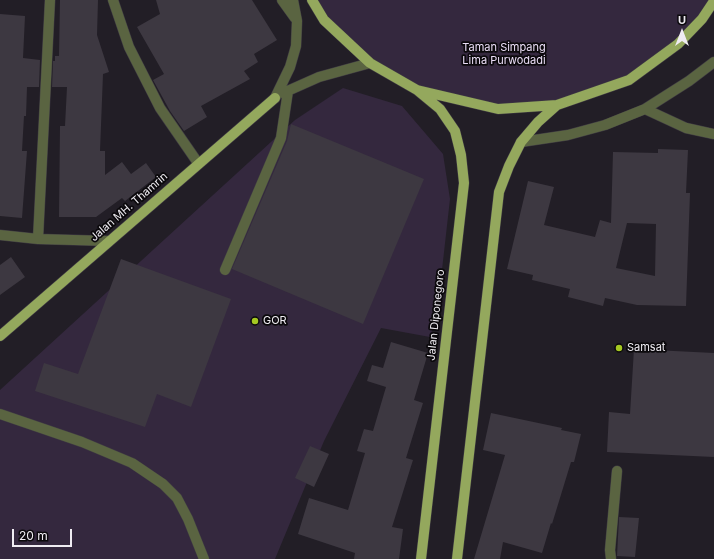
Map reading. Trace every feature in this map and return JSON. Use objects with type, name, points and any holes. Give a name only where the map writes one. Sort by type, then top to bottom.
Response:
[{"type":"main road","points":[[312,0],[324,20],[370,63],[417,90],[498,109],[557,106],[629,80],[678,44],[702,19],[714,1]]},
{"type":"main road","name":"Jalan Diponegoro","points":[[417,90],[440,110],[455,131],[461,154],[464,183],[421,559]]},
{"type":"main road","name":"Jalan MH. Thamrin","points":[[0,336],[198,163],[275,98]]},
{"type":"main road","points":[[457,559],[499,192],[509,166],[521,142],[538,122],[557,106]]},
{"type":"street","points":[[38,239],[50,0]]},
{"type":"street","points":[[113,0],[129,47],[160,108],[198,163]]},
{"type":"street","points":[[282,0],[297,21]]},
{"type":"street","points":[[275,98],[290,67],[296,46],[297,21],[293,0]]},
{"type":"street","points":[[521,142],[576,133],[605,125],[645,109],[689,81],[714,62]]},
{"type":"street","points":[[275,98],[319,77],[370,63]]},
{"type":"street","points":[[225,270],[280,138],[288,91]]},
{"type":"street","points":[[645,109],[686,128],[714,134]]},
{"type":"street","points":[[0,234],[38,239],[109,241]]},
{"type":"street","points":[[0,414],[82,442],[132,463],[163,484],[177,498],[188,519],[204,559]]},
{"type":"street","points":[[611,559],[610,550],[617,471]]},
{"type":"green space","name":"Taman Simpang Lima Purwodadi","points":[[312,0],[714,0],[678,44],[629,80],[557,105],[498,109],[417,90],[370,63]]},
{"type":"green space","name":"GOR","points":[[343,88],[402,106],[443,154],[450,199],[437,314],[430,337],[381,328],[324,441],[275,559],[0,559],[0,390],[295,120]]},
{"type":"building","points":[[60,0],[98,0],[97,35],[109,72],[103,74],[100,151],[105,151],[105,175],[122,162],[131,174],[146,163],[156,177],[125,201],[122,198],[96,217],[59,217],[60,126],[65,126],[67,87],[52,87],[53,61],[55,61],[55,56],[59,56]]},
{"type":"building","points":[[156,0],[252,0],[277,40],[254,54],[258,62],[244,71],[250,79],[201,106],[207,117],[184,131],[170,111],[153,80],[164,74],[137,27],[160,14]]},
{"type":"building","points":[[0,14],[25,16],[23,58],[40,60],[39,87],[27,87],[26,116],[24,116],[22,151],[27,151],[22,218],[0,216]]},
{"type":"building","points":[[291,124],[424,179],[363,324],[232,269],[287,141]]},
{"type":"building","points":[[658,149],[688,150],[686,193],[690,193],[686,306],[637,305],[605,298],[603,306],[568,297],[570,289],[532,280],[533,275],[507,269],[528,181],[554,187],[544,225],[595,237],[600,220],[611,223],[613,152],[658,153]],"holes":[[[627,223],[656,224],[655,276],[616,268]]]},
{"type":"building","points":[[11,257],[25,277],[0,295],[0,265]]},
{"type":"building","points":[[121,259],[231,299],[191,407],[157,394],[145,427],[35,391],[44,363],[78,374]]},
{"type":"building","points":[[391,342],[428,353],[414,400],[423,403],[406,458],[413,460],[392,527],[403,529],[399,559],[354,559],[355,553],[298,534],[309,498],[348,510],[365,453],[357,451],[364,429],[373,431],[386,387],[367,381],[372,365],[383,368]]},
{"type":"building","points":[[634,349],[714,353],[714,457],[607,452],[609,412],[630,414]]},
{"type":"building","points":[[491,413],[562,428],[561,430],[581,434],[574,462],[571,462],[542,553],[503,542],[500,559],[474,559],[505,455],[483,450]]},
{"type":"building","points":[[310,446],[329,454],[314,487],[295,478]]},
{"type":"building","points":[[619,517],[639,518],[635,557],[617,556]]},
{"type":"place","name":"GOR","points":[[255,321]]},
{"type":"place","name":"Samsat","points":[[619,348]]}]
